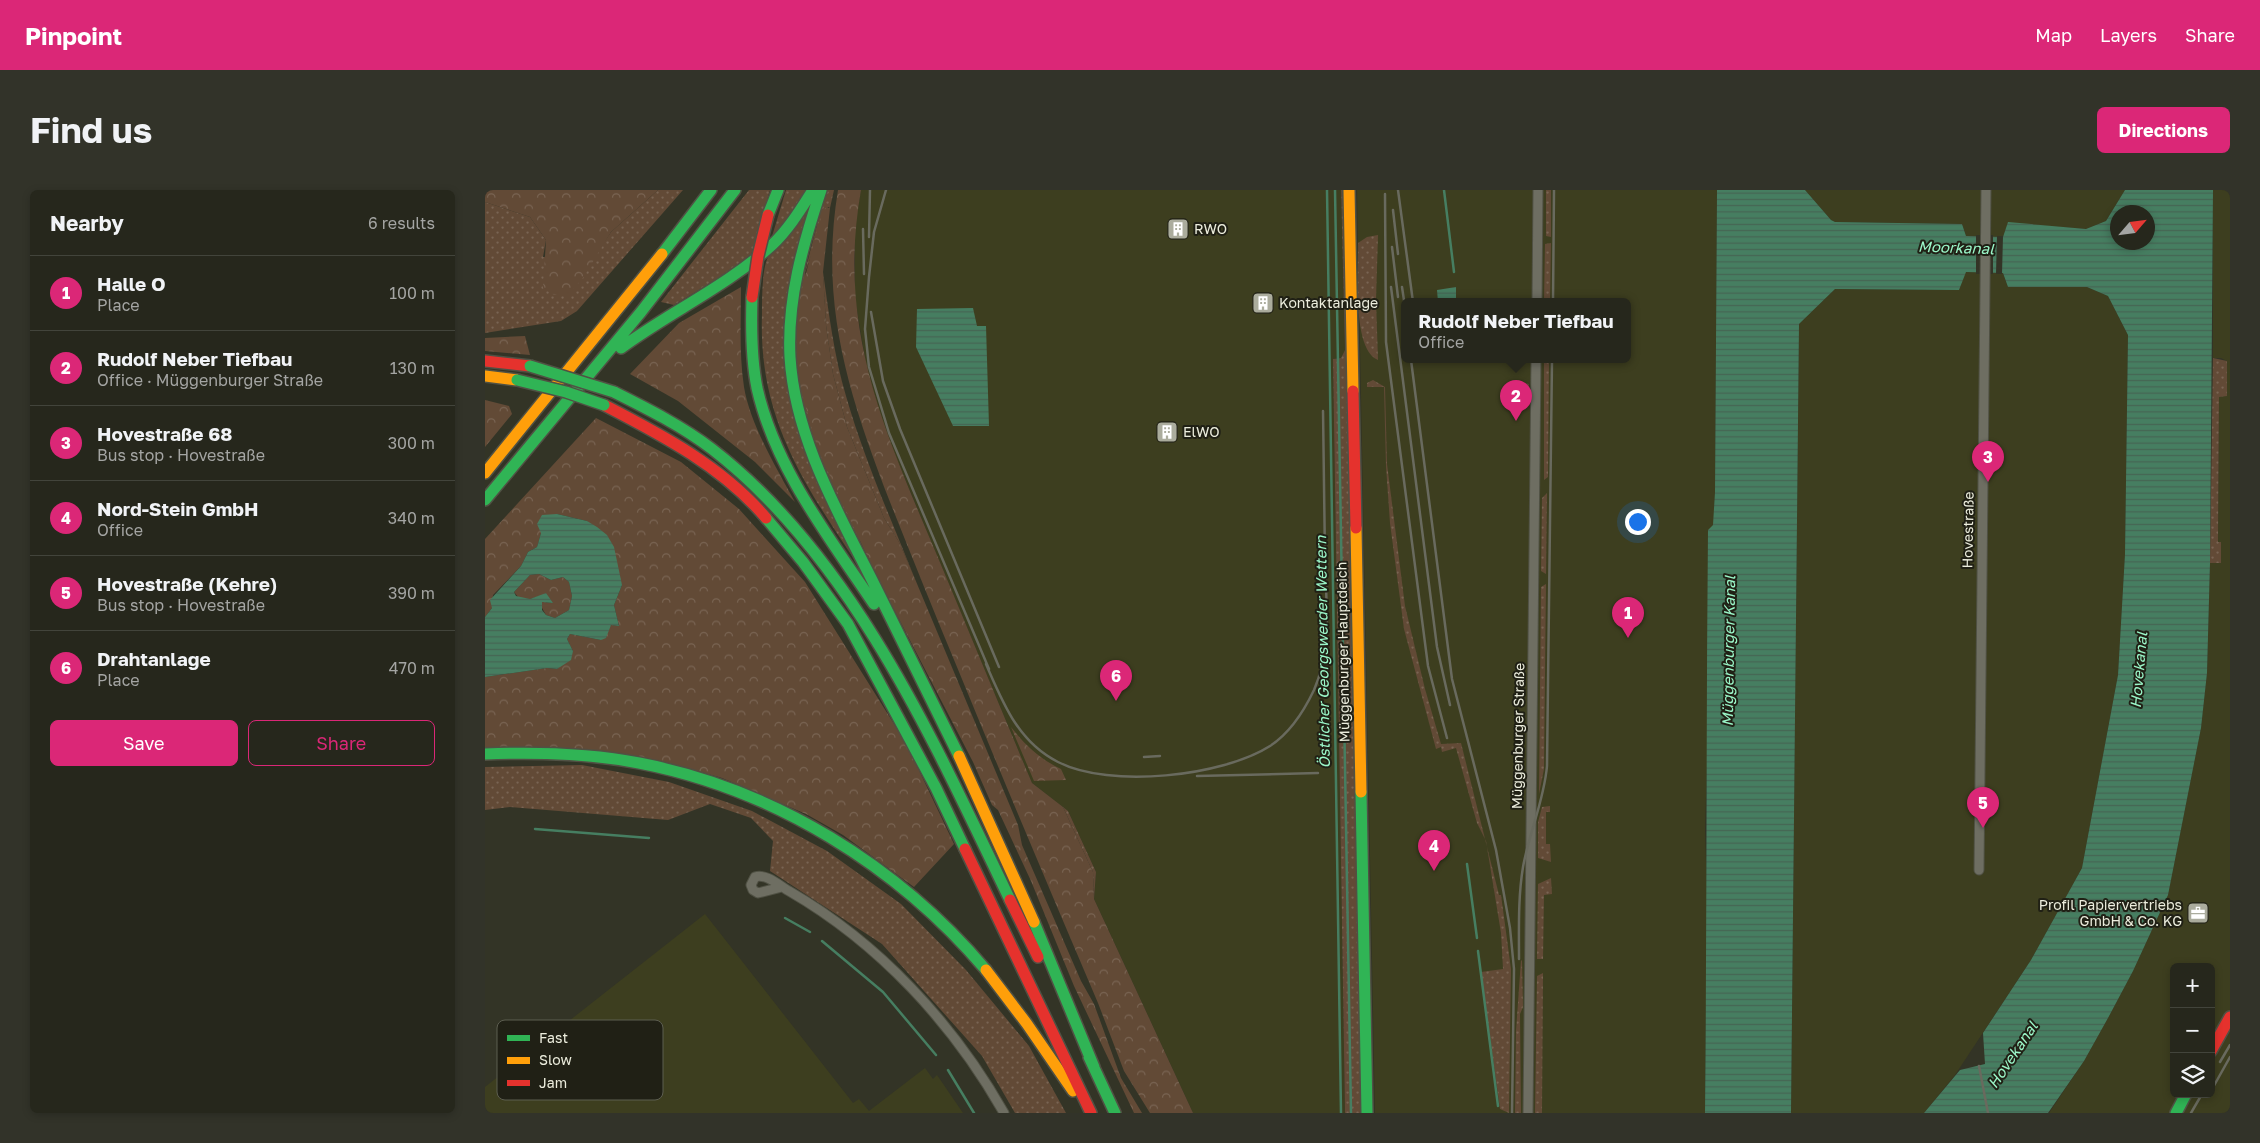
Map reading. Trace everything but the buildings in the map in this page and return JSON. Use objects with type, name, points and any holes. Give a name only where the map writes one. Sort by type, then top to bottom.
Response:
[{"type":"main road","points":[[485,473],[627,299],[711,190]]},
{"type":"main road","points":[[485,500],[595,369],[735,190]]},
{"type":"main road","points":[[778,190],[768,215],[757,256],[752,297],[751,333],[760,397],[772,436],[796,486],[909,656]]},
{"type":"main road","points":[[595,369],[649,327],[749,266],[780,237],[813,190]]},
{"type":"main road","points":[[821,190],[796,276],[789,347],[800,417],[830,495],[1003,850],[1115,1113]]},
{"type":"main road","name":"Müggenburger Hauptdeich","points":[[1349,190],[1367,1113]]},
{"type":"main road","points":[[485,361],[530,366],[614,392],[677,425],[725,459],[792,524],[839,584],[865,623],[911,704],[1094,1067]]},
{"type":"main road","points":[[485,376],[517,380],[566,392],[604,405],[668,438],[723,478],[763,515],[803,562],[848,624],[936,788],[1089,1113]]},
{"type":"main road","points":[[485,754],[531,752],[584,755],[671,770],[758,799],[836,840],[876,867],[908,893],[935,916],[977,959],[1038,1038],[1089,1113]]},
{"type":"main road","points":[[2215,1044],[2230,1017]]},
{"type":"main road","points":[[2176,1113],[2184,1098]]},
{"type":"street","points":[[1537,298],[1538,190]]},
{"type":"street","name":"Hovestraße","points":[[1979,870],[1986,190]]},
{"type":"street","name":"Müggenburger Straße","points":[[1527,1113],[1537,363]]},
{"type":"street","points":[[782,887],[829,916],[871,950],[901,979],[961,1048],[1004,1113]]},
{"type":"shaded area","points":[[861,190],[1341,190],[1345,350],[1341,358],[1333,359],[1345,1113],[1193,1113],[1094,899],[1096,872],[1068,811],[1032,783],[887,436],[867,371],[855,298],[855,224]]},
{"type":"shaded area","points":[[1357,190],[1717,190],[1715,492],[1705,830],[1707,895],[1705,1113],[1375,1113]]},
{"type":"shaded area","points":[[1805,190],[2125,190],[2116,205],[2110,205],[2110,214],[2106,221],[2086,229],[2008,223],[2003,237],[1966,236],[1962,224],[1835,222],[1831,220]]},
{"type":"shaded area","points":[[2213,190],[2230,190],[2230,1113],[2049,1113],[2084,1061],[2108,1018],[2133,971],[2168,895],[2201,728],[2207,673],[2210,563],[2221,563],[2221,542],[2218,543],[2219,396],[2227,396],[2227,361],[2221,358],[2213,358]]},
{"type":"shaded area","points":[[1965,272],[2003,273],[2008,287],[2087,287],[2108,296],[2128,335],[2125,554],[2118,675],[2082,868],[2031,960],[1955,1075],[1924,1113],[1791,1113],[1799,324],[1835,289],[1959,290]]},
{"type":"shaded area","points":[[705,914],[853,1103],[859,1099],[869,1111],[925,1068],[933,1079],[937,1075],[963,1113],[485,1113],[485,1087],[497,1078],[497,1100],[663,1100],[663,1020],[570,1020]]},
{"type":"green space","points":[[485,190],[658,190],[611,232],[583,278],[568,295],[554,295],[543,288],[546,240],[530,217],[485,202]]},
{"type":"green space","points":[[658,190],[683,190],[577,311],[561,321],[485,333],[485,202],[530,217],[546,240],[543,257],[597,253],[611,232]]},
{"type":"green space","points":[[749,190],[770,190],[750,259],[674,305],[661,302]]},
{"type":"green space","points":[[786,190],[809,190],[770,243]]},
{"type":"green space","points":[[826,190],[834,190],[830,208],[828,207],[803,279]]},
{"type":"green space","points":[[838,190],[861,190],[855,241],[855,290],[861,336],[871,381],[884,425],[1032,783],[1063,807],[1093,872],[1094,899],[1193,1113],[1150,1113],[1124,1071],[1098,1003],[931,605],[875,463],[862,425],[841,349],[835,311],[832,272],[833,232]]},
{"type":"green space","points":[[1341,190],[1345,190],[1362,1113],[1345,1113],[1333,359],[1341,358],[1345,350]]},
{"type":"green space","points":[[1546,190],[1551,190],[1551,237],[1546,236]]},
{"type":"green space","points":[[811,203],[799,242],[868,580],[826,517],[792,456],[778,424],[769,390],[763,354],[762,293],[766,262],[776,244]]},
{"type":"green space","points":[[825,208],[830,208],[823,272],[826,325],[833,374],[847,427],[884,518],[899,542],[915,579],[1018,825],[1022,845],[1081,981],[1094,1004],[1121,1078],[1142,1113],[1134,1113],[1074,986],[1031,881],[998,810],[992,805],[973,762],[873,569],[818,450],[797,376],[796,312],[820,219]]},
{"type":"green space","points":[[1378,235],[1376,300],[1378,360],[1369,353],[1360,325],[1358,307],[1358,243],[1367,237]]},
{"type":"green space","points":[[1551,243],[1550,298],[1544,298],[1545,244]]},
{"type":"green space","points":[[823,272],[835,350],[846,396],[869,466],[915,579],[899,542],[884,518],[847,427],[833,374],[826,325]]},
{"type":"green space","points":[[741,287],[741,362],[747,401],[765,446],[795,502],[755,462],[678,401],[630,374],[679,323]]},
{"type":"green space","points":[[525,336],[530,355],[485,351],[485,338]]},
{"type":"green space","points":[[2213,358],[2227,361],[2227,396],[2219,397],[2218,542],[2221,542],[2221,563],[2210,563]]},
{"type":"green space","points":[[1544,363],[1549,363],[1548,477],[1544,480]]},
{"type":"green space","points":[[1373,380],[1385,387],[1387,464],[1405,606],[1425,689],[1441,744],[1461,743],[1485,839],[1477,823],[1456,748],[1442,752],[1441,747],[1436,749],[1404,629],[1390,523],[1386,466],[1384,387],[1367,387],[1367,383]]},
{"type":"green space","points":[[1524,383],[1529,384],[1528,406],[1524,406]]},
{"type":"green space","points":[[485,400],[509,406],[512,414],[485,447]]},
{"type":"green space","points":[[596,418],[681,462],[739,509],[805,582],[906,743],[954,844],[914,887],[843,835],[806,814],[722,778],[676,765],[485,748],[485,677],[547,668],[557,669],[573,651],[567,639],[570,634],[601,640],[611,625],[619,626],[614,605],[622,585],[587,521],[557,514],[541,533],[537,547],[528,552],[521,566],[493,595],[492,608],[485,617],[485,539]]},
{"type":"green space","points":[[1547,493],[1546,574],[1541,571],[1542,498]]},
{"type":"green space","points":[[539,574],[551,580],[563,577],[569,582],[572,596],[569,610],[555,618],[546,615],[541,606],[542,602],[553,603],[540,596],[530,599],[519,598],[514,592],[530,575]]},
{"type":"green space","points":[[1546,584],[1544,769],[1539,794],[1541,587]]},
{"type":"green space","points":[[1011,727],[1033,751],[1061,769],[1066,780],[1034,781]]},
{"type":"green space","points":[[582,765],[669,782],[752,811],[827,851],[901,904],[966,970],[1029,1046],[1066,1113],[1015,1113],[982,1056],[882,944],[770,871],[773,841],[751,818],[710,804],[668,820],[510,807],[485,810],[485,767]]},
{"type":"green space","points":[[1550,806],[1550,812],[1546,812],[1546,844],[1550,844],[1551,862],[1538,858],[1538,822],[1542,807]]},
{"type":"green space","points":[[1063,807],[1068,811],[1096,872],[1094,899],[1093,872]]},
{"type":"green space","points":[[1487,847],[1499,895],[1501,895],[1511,969],[1509,1113],[1500,1109],[1481,972],[1503,969],[1501,933]]},
{"type":"green space","points":[[1551,878],[1552,894],[1544,895],[1543,959],[1537,959],[1538,884]]},
{"type":"green space","points":[[1521,960],[1523,1007],[1520,1014],[1521,1113],[1515,1113],[1516,1031]]},
{"type":"green space","points":[[1543,973],[1542,1113],[1535,1113],[1537,976]]},
{"type":"water","points":[[1717,190],[1805,190],[1831,220],[1835,222],[1962,224],[1966,236],[2003,237],[2008,222],[2086,229],[2106,221],[2110,214],[2110,250],[2155,250],[2155,205],[2116,205],[2125,190],[2213,190],[2210,563],[2207,673],[2201,728],[2168,895],[2133,971],[2108,1018],[2084,1061],[2048,1113],[1924,1113],[1960,1070],[1985,1064],[1983,1033],[2031,960],[2082,868],[2118,675],[2125,554],[2128,335],[2108,296],[2087,287],[2008,287],[2003,273],[1966,272],[1959,290],[1835,289],[1799,324],[1791,1113],[1705,1113],[1708,530],[1713,525],[1715,492]]},
{"type":"water","points":[[1456,287],[1456,298],[1438,298],[1437,290]]},
{"type":"water","points":[[973,308],[977,326],[986,326],[989,426],[953,426],[916,347],[917,309]]},
{"type":"water","points":[[557,514],[587,521],[607,535],[614,547],[622,585],[614,605],[619,626],[611,625],[606,638],[601,640],[570,634],[567,639],[573,651],[571,660],[557,669],[547,668],[485,677],[485,617],[492,608],[490,600],[521,566],[528,552],[537,547],[541,533],[537,524],[542,515]],"holes":[[[539,574],[551,580],[563,577],[569,582],[572,596],[569,610],[555,618],[546,615],[542,610],[542,602],[553,603],[546,593],[530,599],[516,596],[514,592],[530,575]]]},
{"type":"pier","points":[[1976,235],[1993,235],[1993,274],[1976,274]]},
{"type":"pier","points":[[1997,236],[2003,236],[2002,274],[1996,274]]},
{"type":"waterway","name":"Östlicher Georgswerder Wettern","points":[[1327,190],[1341,1113]]},
{"type":"waterway","points":[[1335,190],[1351,1113]]},
{"type":"waterway","points":[[1444,190],[1454,272]]},
{"type":"waterway","points":[[535,829],[649,838]]},
{"type":"waterway","points":[[1467,864],[1477,938]]},
{"type":"waterway","points":[[785,918],[810,932]]},
{"type":"waterway","points":[[822,941],[883,992],[936,1055]]},
{"type":"waterway","points":[[1478,951],[1498,1106]]},
{"type":"waterway","points":[[948,1070],[974,1113]]},
{"type":"railway","points":[[869,237],[870,190]]},
{"type":"railway","points":[[886,190],[874,232],[869,277],[865,329],[869,367],[889,433],[989,669]]},
{"type":"railway","points":[[1398,190],[1412,298]]},
{"type":"railway","points":[[1553,298],[1554,190]]},
{"type":"railway","points":[[1385,194],[1386,342],[1428,666],[1447,738]]},
{"type":"railway","points":[[1393,210],[1398,254]]},
{"type":"railway","points":[[863,229],[864,274]]},
{"type":"railway","points":[[1392,247],[1398,297]]},
{"type":"railway","points":[[1391,287],[1437,647],[1450,705]]},
{"type":"railway","points":[[1402,287],[1404,298]]},
{"type":"railway","points":[[871,312],[883,381],[900,429],[999,667]]},
{"type":"railway","points":[[1411,363],[1452,679],[1496,850],[1510,928],[1514,969],[1512,1113]]},
{"type":"railway","points":[[1519,959],[1521,878],[1543,792],[1547,766],[1552,363]]},
{"type":"railway","points":[[986,664],[1013,720],[1032,744],[1058,762],[1080,770],[1106,775],[1136,777],[1196,771],[1224,765],[1250,756],[1277,741],[1296,721],[1314,690],[1320,674],[1326,642],[1323,411]]},
{"type":"railway","points":[[1144,757],[1160,756]]},
{"type":"railway","points":[[1197,776],[1318,773]]},
{"type":"railway","points":[[2220,1062],[2230,1045]]},
{"type":"railway","points":[[2215,1084],[2230,1057]]},
{"type":"railway","points":[[1979,1066],[1988,1113]]},
{"type":"railway","points":[[2191,1113],[2200,1098]]},
{"type":"traffic: fast","points":[[662,254],[711,190]]},
{"type":"traffic: fast","points":[[485,500],[641,312],[735,190]]},
{"type":"traffic: fast","points":[[768,215],[778,190]]},
{"type":"traffic: fast","points":[[621,348],[755,260],[784,232],[813,190]]},
{"type":"traffic: fast","points":[[821,190],[802,251],[791,314],[790,357],[800,417],[810,447],[834,504],[959,756]]},
{"type":"traffic: fast","points":[[752,297],[752,342],[755,377],[765,418],[790,474],[805,501],[874,604]]},
{"type":"traffic: fast","points":[[530,366],[614,392]]},
{"type":"traffic: fast","points":[[517,380],[566,392],[604,405]]},
{"type":"traffic: fast","points":[[614,392],[677,425],[712,449],[762,493],[808,544],[849,598],[886,657],[920,717],[1010,900]]},
{"type":"traffic: fast","points":[[766,518],[803,562],[848,624],[936,788],[965,849]]},
{"type":"traffic: fast","points":[[485,754],[562,754],[601,757],[639,763],[689,775],[738,792],[785,812],[830,837],[914,897],[951,932],[986,970]]},
{"type":"traffic: fast","points":[[1361,792],[1367,1113]]},
{"type":"traffic: fast","points":[[1034,922],[1094,1067]]},
{"type":"traffic: fast","points":[[1089,1057],[1115,1113]]},
{"type":"traffic: fast","points":[[2176,1113],[2184,1098]]},
{"type":"traffic: slow","points":[[1349,190],[1353,391]]},
{"type":"traffic: slow","points":[[485,473],[662,254]]},
{"type":"traffic: slow","points":[[485,376],[517,380]]},
{"type":"traffic: slow","points":[[1356,528],[1361,792]]},
{"type":"traffic: slow","points":[[959,756],[1034,922]]},
{"type":"traffic: slow","points":[[986,970],[1027,1024],[1073,1091]]},
{"type":"traffic: jam","points":[[752,297],[758,256],[768,215]]},
{"type":"traffic: jam","points":[[485,361],[530,366]]},
{"type":"traffic: jam","points":[[1353,391],[1356,528]]},
{"type":"traffic: jam","points":[[604,405],[648,428],[691,454],[731,483],[766,518]]},
{"type":"traffic: jam","points":[[965,849],[1091,1113]]},
{"type":"traffic: jam","points":[[1010,900],[1038,957]]},
{"type":"traffic: jam","points":[[2215,1044],[2230,1017]]},
{"type":"place","name":"RWO","points":[[1178,229]]},
{"type":"place","name":"Kontaktanlage","points":[[1263,303]]},
{"type":"place","name":"Rudolf Neber Tiefbau","points":[[1516,421]]},
{"type":"place","name":"ElWO","points":[[1167,432]]},
{"type":"place","name":"Hovestraße 68","points":[[1988,482]]},
{"type":"place","name":"Halle O","points":[[1628,638]]},
{"type":"place","name":"Drahtanlage","points":[[1116,701]]},
{"type":"place","name":"Hovestraße (Kehre)","points":[[1983,828]]},
{"type":"place","name":"Nord-Stein GmbH","points":[[1434,871]]},
{"type":"place","name":"Profil Papiervertriebs GmbH & Co. KG","points":[[2198,913]]},
{"type":"water label","name":"Moorkanal","points":[[1956,248]]},
{"type":"water label","name":"Müggenburger Kanal","points":[[1729,651]]},
{"type":"water label","name":"Hovekanal","points":[[2139,670]]},
{"type":"water label","name":"Hovekanal","points":[[2013,1055]]}]
